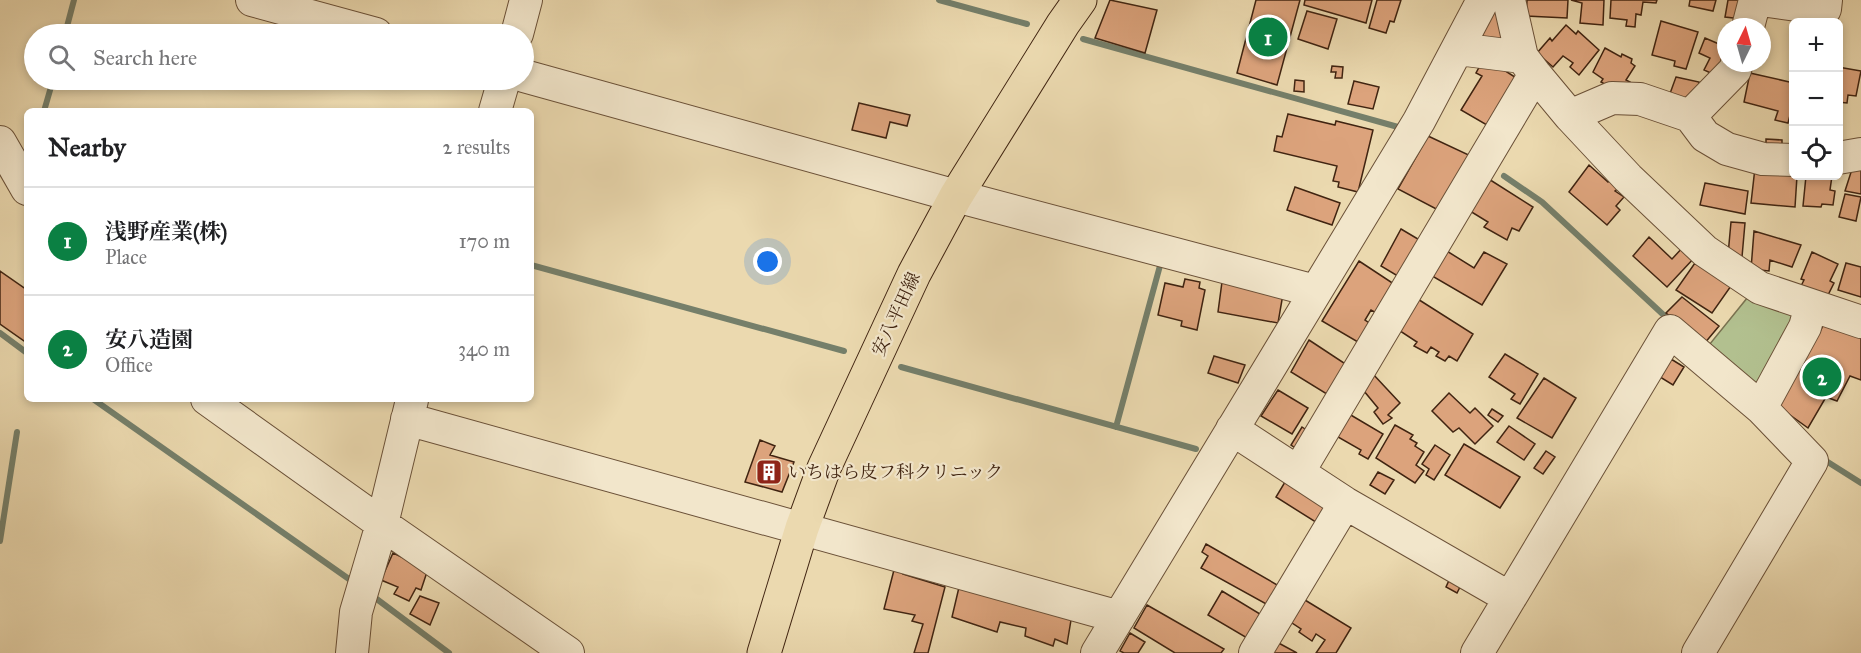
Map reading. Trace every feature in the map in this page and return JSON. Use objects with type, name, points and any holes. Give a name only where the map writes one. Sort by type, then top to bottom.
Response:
[{"type":"main road","name":"安八平田線","points":[[764,653],[802,528],[824,468],[914,274],[956,196],[1080,0]]},
{"type":"street","points":[[252,0],[340,24]]},
{"type":"street","points":[[520,24],[526,0]]},
{"type":"street","points":[[1097,653],[1419,121],[1484,0]]},
{"type":"street","points":[[1509,0],[1529,65],[1570,116],[1628,178],[1705,251],[1760,288],[1861,322]]},
{"type":"street","points":[[1750,18],[1755,0]]},
{"type":"street","points":[[1761,0],[1825,9],[1826,0]]},
{"type":"street","points":[[1458,49],[1529,65]]},
{"type":"street","points":[[1299,471],[1529,65]]},
{"type":"street","points":[[1690,116],[1733,72]]},
{"type":"street","points":[[534,79],[956,196],[1315,291]]},
{"type":"street","points":[[496,108],[501,90]]},
{"type":"street","points":[[1570,116],[1612,98],[1640,99],[1690,116],[1705,136],[1726,148],[1763,159],[1789,160]]},
{"type":"street","points":[[0,142],[24,184]]},
{"type":"street","points":[[1843,157],[1861,154]]},
{"type":"street","points":[[1761,408],[1805,327],[1811,306]]},
{"type":"street","points":[[1477,653],[1670,331],[1761,408],[1812,461],[1698,653]]},
{"type":"street","points":[[211,402],[568,653]]},
{"type":"street","points":[[352,653],[356,612],[382,524],[410,409],[802,528],[1119,617]]},
{"type":"street","points":[[1232,429],[1345,503],[1510,598]]},
{"type":"street","points":[[1255,653],[1345,503]]},
{"type":"green space","points":[[1752,292],[1796,308],[1762,393],[1705,350]]},
{"type":"building","points":[[1110,0],[1157,10],[1145,53],[1095,38]]},
{"type":"building","points":[[1256,0],[1300,0],[1277,85],[1237,73]]},
{"type":"building","points":[[1305,0],[1372,0],[1366,23],[1304,5]]},
{"type":"building","points":[[1377,0],[1401,0],[1394,22],[1390,21],[1386,33],[1369,28]]},
{"type":"building","points":[[1527,0],[1568,0],[1567,18],[1526,16]]},
{"type":"building","points":[[1571,0],[1604,0],[1603,25],[1580,23],[1582,3]]},
{"type":"building","points":[[1611,0],[1657,0],[1656,3],[1643,2],[1641,15],[1636,14],[1635,27],[1626,26],[1627,20],[1610,18]]},
{"type":"building","points":[[1690,0],[1716,0],[1713,11],[1689,6]]},
{"type":"building","points":[[1728,0],[1745,0],[1742,18],[1725,17]]},
{"type":"building","points":[[1496,6],[1509,48],[1475,44]]},
{"type":"building","points":[[1307,11],[1337,19],[1328,49],[1298,39]]},
{"type":"building","points":[[1661,21],[1698,32],[1686,69],[1674,66],[1675,61],[1652,55]]},
{"type":"building","points":[[1566,25],[1576,34],[1578,31],[1599,50],[1579,75],[1570,67],[1573,63],[1563,56],[1553,67],[1537,53]]},
{"type":"building","points":[[1705,38],[1717,43],[1718,72],[1715,75],[1704,70],[1710,58],[1699,53]]},
{"type":"building","points":[[1605,48],[1621,57],[1622,54],[1632,59],[1631,63],[1635,66],[1626,80],[1630,82],[1626,89],[1613,89],[1601,82],[1603,79],[1593,72]]},
{"type":"building","points":[[1482,62],[1493,63],[1518,79],[1492,128],[1461,110],[1482,76],[1476,73]]},
{"type":"building","points":[[1332,66],[1343,67],[1342,78],[1335,78],[1336,72],[1331,72]]},
{"type":"building","points":[[1843,68],[1861,71],[1856,96],[1848,95],[1847,103],[1843,103]]},
{"type":"building","points":[[1750,73],[1789,82],[1788,123],[1775,120],[1778,111],[1744,102]]},
{"type":"building","points":[[1676,77],[1699,82],[1698,88],[1686,104],[1668,99]]},
{"type":"building","points":[[1295,80],[1304,81],[1304,92],[1294,91]]},
{"type":"building","points":[[1354,81],[1379,87],[1373,109],[1348,104]]},
{"type":"building","points":[[859,103],[910,115],[907,126],[890,122],[886,138],[852,130]]},
{"type":"building","points":[[1288,114],[1335,125],[1336,121],[1373,130],[1358,192],[1338,187],[1339,182],[1333,181],[1337,166],[1274,151],[1277,136],[1282,137]]},
{"type":"building","points":[[1428,136],[1473,157],[1442,212],[1398,189]]},
{"type":"building","points":[[1766,139],[1782,140],[1782,148],[1766,147]]},
{"type":"building","points":[[1589,165],[1608,182],[1612,179],[1620,187],[1615,191],[1624,197],[1616,206],[1620,210],[1607,225],[1569,192]]},
{"type":"building","points":[[1853,166],[1861,167],[1861,194],[1845,191]]},
{"type":"building","points":[[1755,168],[1789,174],[1789,180],[1797,180],[1795,207],[1751,203]]},
{"type":"building","points":[[1484,176],[1533,207],[1519,231],[1512,228],[1507,240],[1484,227],[1488,222],[1465,208]]},
{"type":"building","points":[[1806,180],[1831,180],[1830,190],[1835,191],[1833,205],[1803,206]]},
{"type":"building","points":[[1705,183],[1748,191],[1745,214],[1700,205]]},
{"type":"building","points":[[1295,187],[1340,203],[1332,225],[1287,210]]},
{"type":"building","points":[[1845,194],[1861,197],[1856,221],[1839,217]]},
{"type":"building","points":[[1731,222],[1745,223],[1742,257],[1728,255]]},
{"type":"building","points":[[1401,229],[1423,242],[1401,278],[1381,266]]},
{"type":"building","points":[[1754,231],[1801,245],[1792,267],[1770,260],[1769,271],[1751,269]]},
{"type":"building","points":[[1649,237],[1672,259],[1684,246],[1695,257],[1667,287],[1633,256]]},
{"type":"building","points":[[1442,248],[1474,268],[1484,252],[1507,264],[1482,305],[1427,273]]},
{"type":"building","points":[[1812,252],[1838,264],[1830,281],[1834,283],[1826,299],[1800,288],[1804,280],[1801,279]]},
{"type":"building","points":[[1359,261],[1397,286],[1380,315],[1371,310],[1365,320],[1375,327],[1363,345],[1322,321]]},
{"type":"building","points":[[1695,263],[1731,286],[1712,313],[1676,290]]},
{"type":"building","points":[[1846,263],[1861,267],[1861,297],[1838,290]]},
{"type":"building","points":[[0,271],[24,288],[24,341],[0,324]]},
{"type":"building","points":[[1185,279],[1200,282],[1199,288],[1205,290],[1197,330],[1181,326],[1182,321],[1158,315],[1165,283],[1183,287]]},
{"type":"building","points":[[1222,282],[1283,294],[1278,323],[1218,312]]},
{"type":"building","points":[[1413,296],[1473,334],[1457,361],[1449,356],[1445,361],[1436,356],[1439,352],[1431,347],[1427,353],[1414,346],[1417,342],[1397,329]]},
{"type":"building","points":[[1682,297],[1719,326],[1704,344],[1666,313]]},
{"type":"building","points":[[1824,324],[1861,336],[1861,380],[1850,376],[1837,401],[1826,397],[1808,428],[1779,407]]},
{"type":"building","points":[[1309,340],[1347,365],[1330,396],[1291,372]]},
{"type":"building","points":[[1505,354],[1538,374],[1520,404],[1511,399],[1515,394],[1489,377]]},
{"type":"building","points":[[1214,356],[1245,365],[1238,383],[1208,373]]},
{"type":"building","points":[[1671,359],[1684,367],[1673,385],[1660,377]]},
{"type":"building","points":[[1372,373],[1400,403],[1388,415],[1392,418],[1383,424],[1374,412],[1378,408],[1359,385]]},
{"type":"building","points":[[1544,378],[1576,398],[1552,438],[1517,418]]},
{"type":"building","points":[[1278,390],[1308,408],[1292,434],[1261,416]]},
{"type":"building","points":[[1449,393],[1470,413],[1475,408],[1493,426],[1475,444],[1459,428],[1453,432],[1432,411]]},
{"type":"building","points":[[1492,409],[1503,416],[1498,422],[1488,415]]},
{"type":"building","points":[[1344,411],[1383,434],[1368,459],[1359,454],[1361,450],[1331,433]]},
{"type":"building","points":[[1395,425],[1413,435],[1410,439],[1417,443],[1415,446],[1424,452],[1416,465],[1424,471],[1415,483],[1376,458]]},
{"type":"building","points":[[1509,426],[1535,444],[1524,460],[1497,442]]},
{"type":"building","points":[[1302,427],[1311,433],[1301,452],[1291,445]]},
{"type":"building","name":"いちはら皮フ科クリニック","points":[[760,440],[775,446],[770,455],[794,462],[782,492],[745,482]]},
{"type":"building","points":[[1464,444],[1520,477],[1500,508],[1445,475]]},
{"type":"building","points":[[1435,445],[1450,455],[1434,480],[1426,475],[1429,469],[1422,464]]},
{"type":"building","points":[[1546,451],[1555,457],[1543,474],[1534,468]]},
{"type":"building","points":[[1378,472],[1394,480],[1385,494],[1370,485]]},
{"type":"building","points":[[1288,477],[1334,505],[1322,526],[1276,497]]},
{"type":"building","points":[[1206,544],[1279,586],[1268,605],[1201,568],[1208,556],[1202,552]]},
{"type":"building","points":[[393,553],[428,569],[421,590],[416,588],[409,601],[394,594],[398,587],[381,580]]},
{"type":"building","points":[[895,566],[905,569],[903,574],[945,587],[928,653],[914,653],[923,624],[912,621],[915,615],[884,609]]},
{"type":"building","points":[[1451,576],[1462,583],[1457,593],[1446,587]]},
{"type":"building","points":[[960,583],[1072,614],[1067,644],[1055,639],[1053,646],[1025,636],[1026,628],[1000,622],[997,632],[952,617]]},
{"type":"building","points":[[1222,591],[1260,614],[1247,638],[1208,615]]},
{"type":"building","points":[[420,596],[439,603],[430,625],[410,614]]},
{"type":"building","points":[[1300,597],[1351,628],[1336,653],[1316,653],[1325,640],[1316,634],[1312,641],[1299,632],[1301,629],[1286,619]]},
{"type":"building","points":[[1147,605],[1224,649],[1221,653],[1175,653],[1134,628]]},
{"type":"building","points":[[1130,633],[1145,642],[1138,653],[1120,651]]},
{"type":"building","points":[[1273,640],[1297,653],[1265,653]]},
{"type":"waterway","points":[[68,24],[74,0]]},
{"type":"waterway","points":[[939,0],[1027,24]]},
{"type":"waterway","points":[[1083,39],[1398,127]]},
{"type":"waterway","points":[[45,108],[50,90]]},
{"type":"waterway","points":[[1504,176],[1542,202],[1669,320]]},
{"type":"waterway","points":[[1116,427],[1161,262]]},
{"type":"waterway","points":[[534,266],[844,351]]},
{"type":"waterway","points":[[0,333],[24,351]]},
{"type":"waterway","points":[[901,367],[1196,449]]},
{"type":"waterway","points":[[97,402],[356,584]]},
{"type":"waterway","points":[[0,541],[17,432]]},
{"type":"waterway","points":[[1823,459],[1861,483]]},
{"type":"waterway","points":[[370,594],[449,653]]},
{"type":"place","name":"浅野産業(株)","points":[[1268,37]]},
{"type":"place","name":"安八造園","points":[[1822,377]]},
{"type":"place","name":"いちはら皮フ科クリニック","points":[[769,472]]}]
